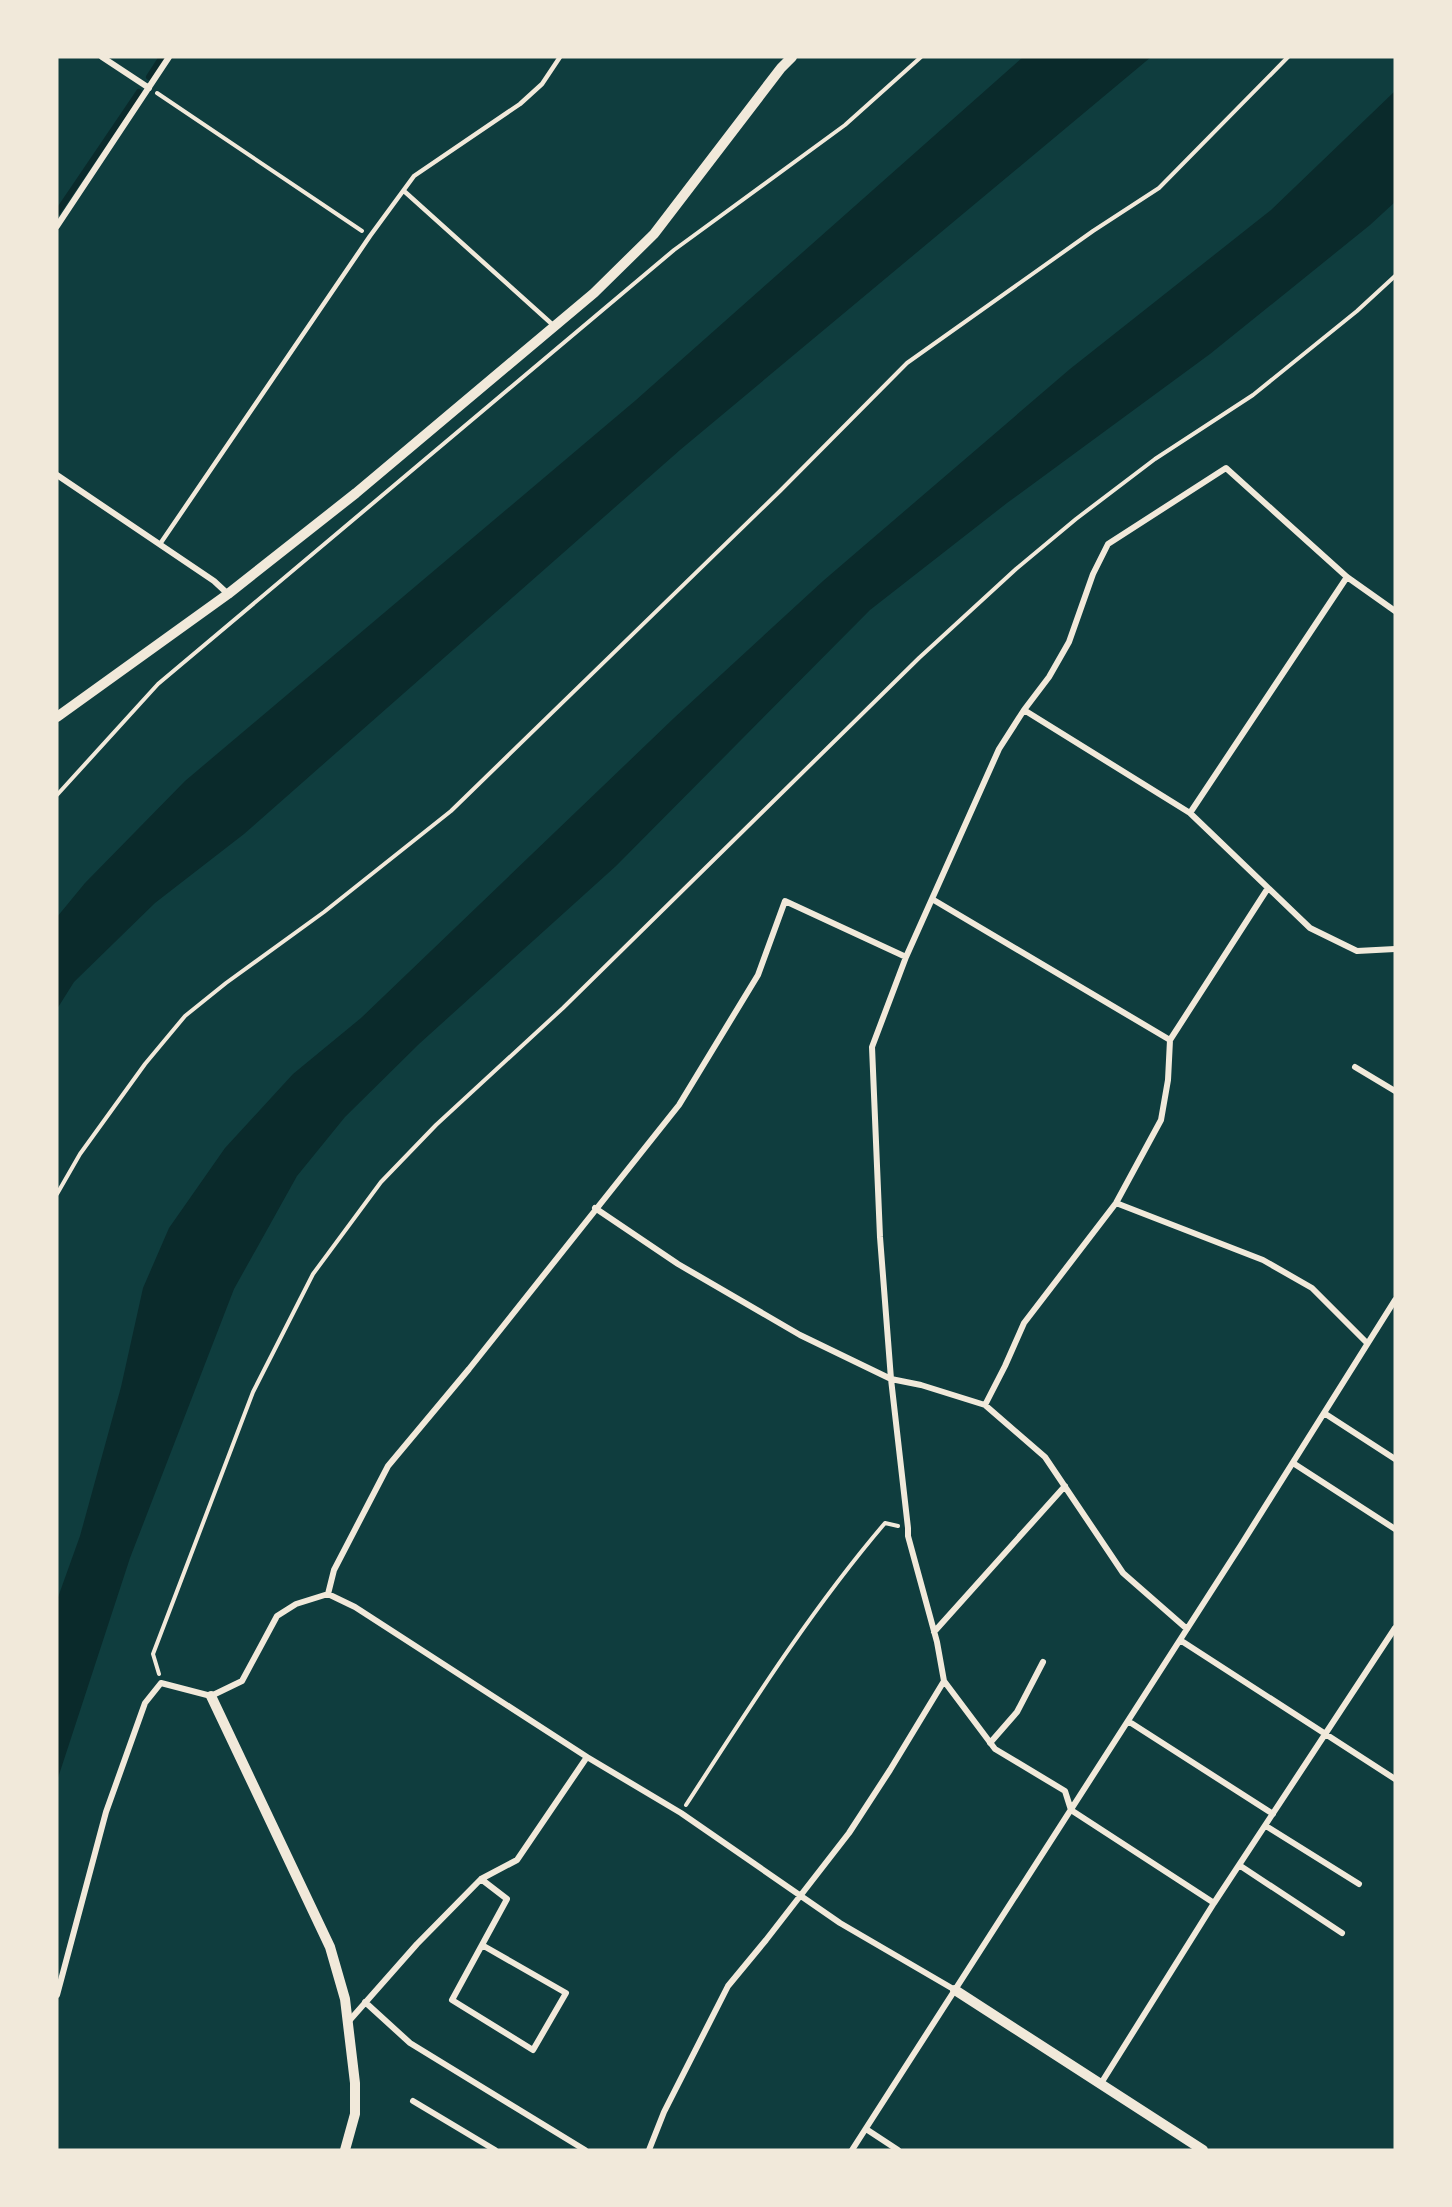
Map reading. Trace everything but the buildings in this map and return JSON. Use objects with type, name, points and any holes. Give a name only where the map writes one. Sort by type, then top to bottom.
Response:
[{"type":"street","points":[[102,57],[149,88]]},
{"type":"street","points":[[57,226],[169,57]]},
{"type":"street","points":[[57,717],[228,594],[356,493],[594,293],[654,234],[781,68],[792,57]]},
{"type":"street","points":[[1214,1903],[1071,1810],[1065,1791],[994,1749],[944,1681],[934,1632],[908,1536],[891,1379],[880,1237],[872,1047],[906,957],[999,748],[1049,677],[1069,642],[1093,574],[1108,544],[1226,468],[1347,577],[1395,611]]},
{"type":"street","points":[[57,475],[214,581],[228,594]]},
{"type":"street","points":[[1190,813],[1347,577]]},
{"type":"street","points":[[1024,710],[1190,813],[1310,928],[1357,951],[1395,949]]},
{"type":"street","points":[[985,1405],[1024,1323],[1116,1203],[1161,1120],[1168,1080],[1170,1040],[1268,888]]},
{"type":"street","points":[[932,899],[1170,1040]]},
{"type":"street","points":[[328,1594],[334,1570],[388,1466],[469,1369],[685,1095],[758,975],[785,901],[906,957]]},
{"type":"street","points":[[1355,1067],[1395,1090]]},
{"type":"street","points":[[1116,1203],[1263,1260],[1312,1288],[1367,1343]]},
{"type":"street","points":[[595,1208],[678,1264],[779,1323],[891,1379],[921,1385],[985,1405],[1045,1457],[1122,1573],[1187,1629]]},
{"type":"street","points":[[852,2150],[1180,1640],[1395,1300]]},
{"type":"street","points":[[1324,1413],[1395,1459]]},
{"type":"street","points":[[1293,1463],[1395,1529]]},
{"type":"street","points":[[934,1632],[1065,1486]]},
{"type":"street","points":[[57,1995],[106,1812],[145,1703],[161,1683],[211,1696],[242,1681],[277,1616],[296,1604],[328,1594],[355,1607],[587,1757],[681,1813],[840,1923],[955,1990],[1203,2150]]},
{"type":"street","points":[[1100,2085],[1214,1903],[1395,1628]]},
{"type":"street","points":[[1180,1640],[1395,1779]]},
{"type":"street","points":[[990,1743],[1017,1712],[1043,1662]]},
{"type":"street","points":[[649,2150],[664,2112],[728,1986],[849,1833],[944,1681]]},
{"type":"street","points":[[211,1696],[330,1947],[349,2020],[355,2083],[355,2114],[345,2150]]},
{"type":"street","points":[[1128,1721],[1273,1814]]},
{"type":"street","points":[[349,2020],[417,1944],[481,1879],[517,1860],[587,1757]]},
{"type":"street","points":[[1266,1826],[1359,1884]]},
{"type":"street","points":[[1239,1865],[1342,1933]]},
{"type":"street","points":[[481,1879],[507,1899],[452,2000],[533,2050],[566,1993],[482,1945]]},
{"type":"street","points":[[365,2002],[410,2043],[585,2150]]},
{"type":"street","points":[[413,2101],[495,2150]]},
{"type":"street","points":[[866,2129],[898,2150]]},
{"type":"lane","points":[[160,544],[370,236],[414,176],[520,104],[542,84],[560,57]]},
{"type":"lane","points":[[404,191],[553,326]]},
{"type":"path","points":[[57,795],[158,684],[674,250],[845,125],[921,57]]},
{"type":"path","points":[[57,1194],[80,1154],[145,1064],[185,1016],[226,983],[324,912],[451,812],[908,363],[1093,231],[1160,188],[1288,57]]},
{"type":"path","points":[[149,88],[370,236]]},
{"type":"path","points":[[161,1683],[153,1654],[253,1392],[313,1274],[381,1182],[436,1125],[563,1008],[919,658],[1016,569],[1076,519],[1155,459],[1252,395],[1357,311],[1395,276]]},
{"type":"path","points":[[681,1813],[797,1636],[839,1578],[885,1523],[905,1526]]},
{"type":"water","points":[[1023,57],[1151,57],[680,450],[244,834],[155,903],[74,982],[57,1009],[57,917],[85,883],[185,781],[636,400]]},
{"type":"water","points":[[1395,91],[1395,202],[1370,225],[1210,354],[1007,503],[870,610],[616,866],[419,1044],[345,1117],[297,1176],[234,1289],[130,1558],[57,1781],[57,1600],[80,1536],[121,1387],[143,1288],[169,1228],[225,1148],[293,1074],[361,1018],[674,718],[823,581],[1070,369],[1271,210]]},
{"type":"waterway","points":[[149,77],[162,57]]},
{"type":"waterway","points":[[57,213],[139,92]]}]
